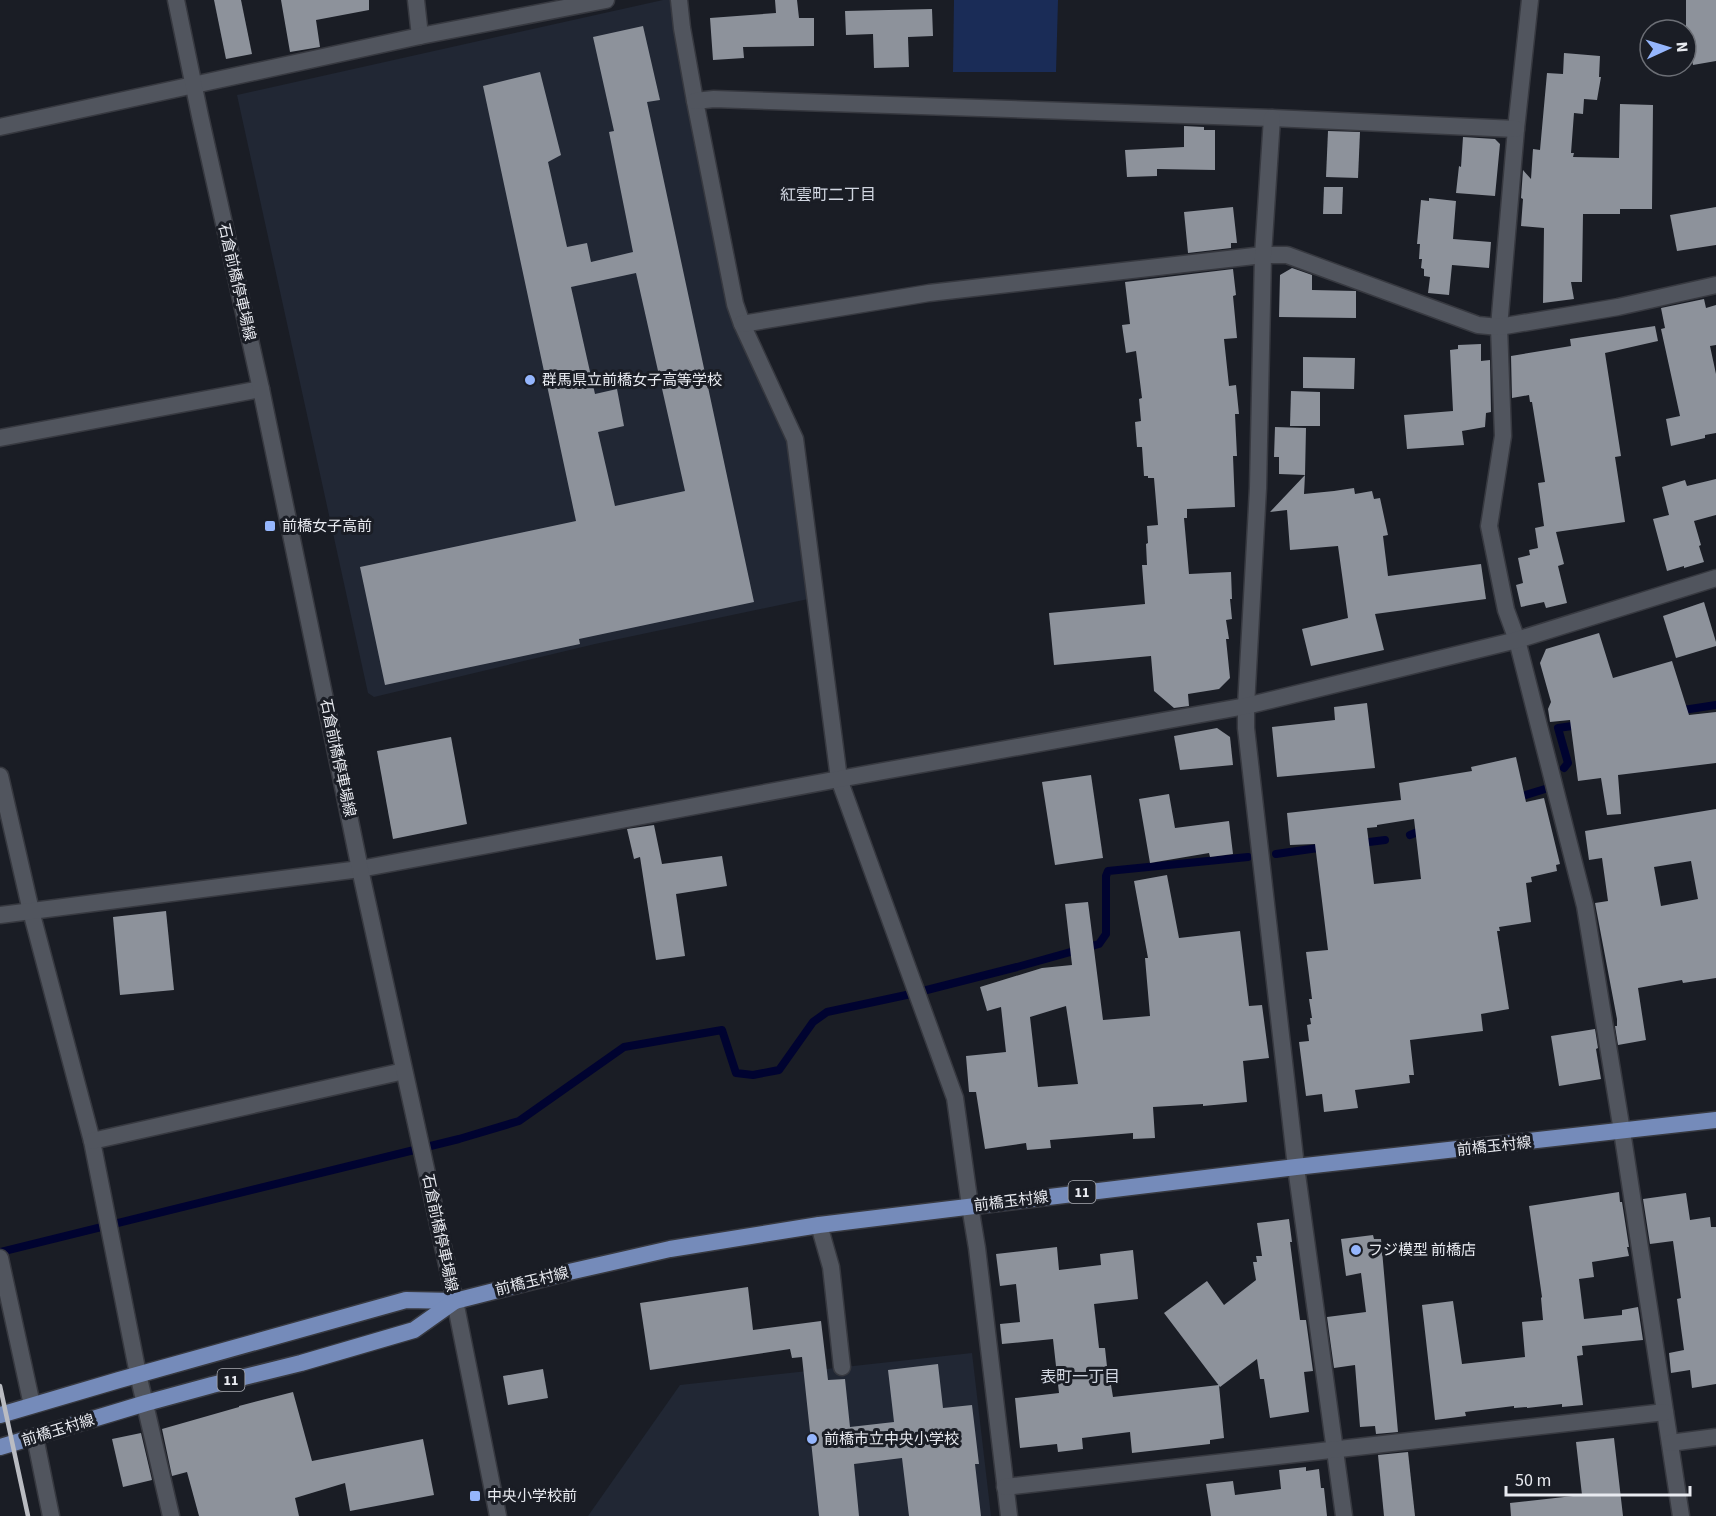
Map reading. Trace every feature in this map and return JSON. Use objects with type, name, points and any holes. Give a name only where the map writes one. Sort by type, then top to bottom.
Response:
[{"type":"main road","name":"前橋玉村線","points":[[0,1415],[138,1374],[406,1300],[455,1301],[670,1249],[819,1225],[970,1206],[1716,1120]]},
{"type":"main road","name":"前橋玉村線","points":[[0,1447],[146,1403],[301,1364],[414,1330],[455,1301]]},
{"type":"street","name":"石倉前橋停車場線","points":[[176,0],[261,389],[360,869],[455,1301],[498,1516]]},
{"type":"street","points":[[416,0],[420,36]]},
{"type":"street","points":[[0,127],[420,36],[606,0]]},
{"type":"street","points":[[679,0],[695,101],[735,304],[795,439],[839,779],[955,1098],[977,1248],[1010,1516]]},
{"type":"street","points":[[1530,0],[1499,327],[1503,436],[1489,526],[1506,610],[1517,640],[1585,906],[1681,1516]]},
{"type":"street","points":[[695,101],[714,99],[1272,118],[1516,129]]},
{"type":"street","points":[[1272,118],[1263,255],[1258,488],[1246,728],[1296,1167],[1344,1516]]},
{"type":"street","points":[[742,324],[929,293],[1263,255],[1287,255],[1478,325],[1499,327],[1618,308],[1716,285]]},
{"type":"street","points":[[0,438],[261,389]]},
{"type":"street","points":[[0,915],[360,869],[839,779],[1246,706],[1517,640],[1715,582]]},
{"type":"street","points":[[0,776],[31,911],[93,1141],[138,1374],[171,1516]]},
{"type":"street","points":[[93,1141],[404,1071]]},
{"type":"street","points":[[819,1225],[831,1267],[843,1367]]},
{"type":"street","points":[[1,1261],[32,1405]]},
{"type":"street","points":[[1005,1487],[1665,1412]]},
{"type":"street","points":[[35,1437],[51,1516]]},
{"type":"street","points":[[1670,1443],[1716,1437]]},
{"type":"shaded area","name":"群馬県立前橋女子高等学校","points":[[671,0],[731,309],[790,446],[813,598],[595,644],[374,697],[368,693],[237,95]]},
{"type":"shaded area","points":[[954,0],[1058,0],[1056,72],[953,72]]},
{"type":"shaded area","name":"前橋市立中央小学校","points":[[972,1353],[991,1516],[588,1516],[680,1385]]},
{"type":"building","points":[[214,0],[241,0],[252,54],[226,59]]},
{"type":"building","points":[[281,0],[369,0],[369,10],[316,20],[320,47],[290,52]]},
{"type":"building","points":[[775,0],[797,0],[799,18],[814,18],[814,46],[743,47],[744,58],[713,60],[710,18],[776,13]]},
{"type":"building","points":[[1686,0],[1716,0],[1716,61],[1698,64],[1698,18],[1686,18]]},
{"type":"building","points":[[932,9],[933,36],[908,37],[909,67],[874,68],[873,34],[846,35],[845,11]]},
{"type":"building","points":[[643,26],[660,100],[647,102],[754,602],[579,639],[580,644],[385,685],[360,567],[576,521],[483,86],[540,72],[561,155],[548,162],[567,247],[587,243],[591,262],[633,252],[609,132],[614,131],[593,37]],"holes":[[[636,273],[685,491],[615,506],[598,432],[624,426],[617,389],[595,394],[571,287]]]},
{"type":"building","points":[[1564,53],[1600,56],[1599,77],[1601,77],[1597,100],[1584,99],[1583,114],[1574,113],[1571,153],[1574,153],[1573,157],[1619,158],[1620,104],[1653,105],[1652,209],[1620,209],[1620,214],[1583,214],[1582,282],[1571,282],[1574,299],[1543,303],[1544,228],[1521,226],[1523,170],[1531,179],[1533,149],[1540,150],[1547,73],[1563,74]]},
{"type":"building","points":[[1184,126],[1215,130],[1215,170],[1157,169],[1157,176],[1127,177],[1125,150],[1184,147]]},
{"type":"building","points":[[1328,131],[1360,132],[1358,178],[1326,177]]},
{"type":"building","points":[[1463,137],[1495,139],[1500,144],[1495,196],[1456,193]]},
{"type":"building","points":[[1324,187],[1343,187],[1342,214],[1323,214]]},
{"type":"building","points":[[1429,198],[1456,201],[1453,239],[1491,242],[1489,268],[1452,265],[1449,295],[1428,293],[1430,277],[1424,276],[1424,269],[1421,268],[1422,259],[1419,259],[1420,244],[1417,244],[1421,200],[1429,201]]},
{"type":"building","points":[[1233,207],[1237,243],[1231,243],[1231,248],[1188,253],[1184,212]]},
{"type":"building","points":[[1716,207],[1716,245],[1677,251],[1670,215]]},
{"type":"building","points":[[1292,268],[1312,275],[1312,290],[1356,291],[1356,318],[1279,317],[1280,275]]},
{"type":"building","points":[[1233,269],[1237,338],[1224,339],[1229,386],[1236,385],[1239,414],[1235,414],[1237,456],[1233,456],[1235,507],[1187,509],[1187,518],[1184,518],[1189,574],[1231,572],[1232,619],[1226,620],[1230,678],[1219,689],[1188,694],[1189,706],[1174,708],[1154,691],[1151,656],[1054,665],[1049,613],[1145,604],[1142,565],[1147,565],[1147,526],[1158,525],[1154,478],[1144,476],[1142,447],[1137,447],[1135,422],[1141,421],[1139,399],[1142,398],[1136,351],[1126,353],[1122,325],[1130,324],[1125,282]]},
{"type":"building","points":[[1704,299],[1706,308],[1716,305],[1716,345],[1710,346],[1716,374],[1716,433],[1671,446],[1666,419],[1680,416],[1661,329],[1665,328],[1661,308]]},
{"type":"building","points":[[1655,326],[1658,341],[1605,353],[1621,456],[1615,457],[1625,522],[1556,532],[1564,564],[1558,566],[1567,603],[1546,608],[1544,602],[1521,607],[1516,585],[1523,583],[1518,558],[1530,555],[1529,550],[1538,548],[1535,528],[1544,526],[1538,483],[1545,482],[1532,402],[1530,402],[1529,395],[1512,398],[1511,356],[1571,346],[1570,339]]},
{"type":"building","points":[[1481,344],[1481,361],[1490,360],[1491,412],[1486,413],[1485,427],[1462,431],[1464,445],[1407,449],[1404,415],[1453,411],[1450,350],[1458,349],[1458,345]]},
{"type":"building","points":[[1303,357],[1355,358],[1354,389],[1303,388]]},
{"type":"building","points":[[1291,391],[1320,392],[1320,426],[1290,426]]},
{"type":"building","points":[[1275,427],[1306,428],[1305,475],[1279,474],[1279,457],[1274,457]]},
{"type":"building","points":[[1305,475],[1304,494],[1354,488],[1355,494],[1372,491],[1374,499],[1380,498],[1388,535],[1383,536],[1388,576],[1481,564],[1486,599],[1375,614],[1384,650],[1311,666],[1302,629],[1348,618],[1338,546],[1290,550],[1287,510],[1270,512]]},
{"type":"building","points":[[1716,479],[1716,515],[1694,521],[1704,562],[1667,571],[1653,519],[1669,515],[1662,487],[1685,480],[1687,486]]},
{"type":"building","points":[[1704,602],[1716,646],[1676,658],[1663,616]]},
{"type":"building","points":[[1599,633],[1613,678],[1672,661],[1689,715],[1716,712],[1716,763],[1618,775],[1621,814],[1607,815],[1601,778],[1578,781],[1570,720],[1550,722],[1548,709],[1551,702],[1540,663],[1546,649]]},
{"type":"building","points":[[1367,703],[1375,768],[1277,777],[1272,727],[1335,720],[1334,707]]},
{"type":"building","points":[[1217,728],[1230,737],[1233,765],[1180,770],[1174,736]]},
{"type":"building","points":[[451,737],[467,824],[393,839],[377,751]]},
{"type":"building","points":[[1516,757],[1526,802],[1544,798],[1560,864],[1556,865],[1557,871],[1531,877],[1532,882],[1526,883],[1531,922],[1499,927],[1500,931],[1497,931],[1509,1009],[1481,1014],[1483,1031],[1410,1040],[1414,1075],[1409,1075],[1410,1083],[1355,1090],[1358,1108],[1324,1112],[1322,1094],[1306,1096],[1299,1042],[1309,1041],[1307,1025],[1311,1024],[1310,1018],[1312,1018],[1306,952],[1328,950],[1315,844],[1290,845],[1287,813],[1401,800],[1399,783],[1472,771],[1471,767]],"holes":[[[1414,819],[1421,879],[1374,884],[1367,828]]]},
{"type":"building","points":[[1091,775],[1103,858],[1055,865],[1042,782]]},
{"type":"building","points":[[1169,794],[1175,828],[1229,821],[1233,854],[1210,857],[1209,853],[1150,863],[1139,799]]},
{"type":"building","points":[[1716,809],[1716,978],[1683,983],[1682,980],[1638,988],[1646,1040],[1618,1045],[1615,1026],[1617,1026],[1617,1019],[1595,903],[1608,901],[1602,858],[1589,860],[1585,831]],"holes":[[[1691,861],[1698,899],[1661,906],[1654,867]]]},
{"type":"building","points":[[654,825],[662,864],[722,856],[727,886],[676,894],[685,956],[656,960],[640,857],[634,859],[627,829]]},
{"type":"building","points":[[1167,875],[1179,938],[1240,931],[1249,1006],[1262,1005],[1269,1058],[1243,1061],[1247,1102],[1153,1107],[1155,1138],[1133,1139],[1133,1133],[1050,1140],[1051,1148],[1027,1150],[1026,1143],[985,1149],[976,1092],[969,1092],[966,1056],[1006,1052],[1001,1007],[987,1011],[980,987],[1042,968],[1072,965],[1065,904],[1088,902],[1103,1020],[1150,1016],[1145,958],[1148,958],[1134,881]],"holes":[[[1066,1006],[1078,1084],[1038,1087],[1030,1017]]]},
{"type":"building","points":[[166,911],[174,990],[120,995],[113,917]]},
{"type":"building","points":[[1595,1029],[1601,1079],[1559,1086],[1551,1036]]},
{"type":"building","points":[[1619,1192],[1629,1256],[1592,1262],[1594,1277],[1579,1279],[1584,1319],[1622,1315],[1622,1310],[1638,1307],[1643,1340],[1582,1346],[1583,1355],[1577,1356],[1583,1405],[1562,1407],[1562,1404],[1527,1408],[1514,1408],[1514,1406],[1465,1412],[1466,1416],[1435,1420],[1422,1305],[1453,1301],[1462,1364],[1525,1357],[1522,1322],[1543,1320],[1542,1297],[1529,1206]]},
{"type":"building","points":[[1686,1193],[1690,1220],[1710,1217],[1711,1227],[1716,1227],[1716,1384],[1692,1388],[1690,1370],[1671,1373],[1669,1353],[1684,1350],[1677,1299],[1681,1298],[1673,1241],[1650,1244],[1643,1199]]},
{"type":"building","points":[[1289,1219],[1300,1320],[1306,1320],[1313,1371],[1304,1372],[1309,1412],[1270,1418],[1264,1379],[1260,1379],[1257,1359],[1220,1387],[1164,1313],[1207,1281],[1224,1305],[1256,1280],[1253,1262],[1257,1262],[1256,1256],[1262,1256],[1257,1223]]},
{"type":"building","points":[[1373,1235],[1374,1239],[1381,1239],[1398,1432],[1376,1434],[1375,1426],[1360,1427],[1355,1365],[1334,1368],[1327,1317],[1366,1312],[1361,1273],[1346,1276],[1341,1239]]},
{"type":"building","points":[[1057,1247],[1059,1270],[1101,1265],[1100,1254],[1133,1250],[1138,1299],[1094,1304],[1099,1348],[1105,1348],[1109,1385],[1111,1385],[1113,1397],[1219,1385],[1224,1438],[1210,1440],[1210,1444],[1132,1453],[1130,1432],[1082,1438],[1083,1449],[1058,1452],[1057,1444],[1020,1448],[1015,1398],[1059,1393],[1053,1339],[1002,1344],[1000,1324],[1020,1322],[1016,1284],[1000,1286],[996,1254]]},
{"type":"building","points":[[748,1287],[753,1330],[821,1321],[828,1380],[845,1379],[850,1427],[894,1422],[888,1370],[938,1364],[943,1408],[972,1405],[979,1464],[975,1464],[981,1516],[909,1516],[902,1458],[854,1464],[859,1516],[819,1516],[802,1357],[792,1358],[790,1349],[650,1370],[640,1303]]},
{"type":"building","points":[[543,1369],[548,1398],[508,1405],[503,1376]]},
{"type":"building","points":[[293,1392],[312,1461],[423,1439],[434,1495],[350,1511],[345,1483],[295,1498],[299,1516],[199,1516],[187,1472],[172,1476],[162,1429]]},
{"type":"building","points":[[141,1433],[152,1480],[123,1487],[112,1439]]},
{"type":"building","points":[[1614,1438],[1623,1516],[1511,1516],[1510,1503],[1582,1495],[1576,1442]]},
{"type":"building","points":[[1408,1452],[1415,1516],[1384,1516],[1378,1455]]},
{"type":"building","points":[[1306,1467],[1306,1471],[1319,1469],[1327,1516],[1211,1516],[1206,1484],[1233,1481],[1235,1495],[1281,1489],[1279,1470]]},
{"type":"waterway","points":[[1677,711],[1716,705]]},
{"type":"waterway","points":[[1564,768],[1568,763],[1558,728],[1579,725]]},
{"type":"waterway","points":[[1516,798],[1545,789]]},
{"type":"waterway","points":[[1410,835],[1425,829]]},
{"type":"waterway","points":[[1361,843],[1385,840]]},
{"type":"waterway","points":[[1276,854],[1325,847]]},
{"type":"waterway","points":[[0,1252],[459,1139],[519,1121],[624,1047],[722,1030],[736,1073],[753,1075],[779,1070],[813,1022],[827,1012],[911,994],[1099,944],[1106,934],[1106,876],[1108,871],[1248,857]]},
{"type":"railway","points":[[0,1386],[28,1516]]},
{"type":"place","name":"群馬県立前橋女子高等学校","points":[[530,380]]},
{"type":"place","name":"前橋女子高前","points":[[270,526]]},
{"type":"place","name":"フジ模型 前橋店","points":[[1356,1250]]},
{"type":"place","name":"前橋市立中央小学校","points":[[812,1439]]},
{"type":"place","name":"中央小学校前","points":[[475,1496]]},
{"type":"district","name":"紅雲町二丁目","points":[[828,194]]},
{"type":"district","name":"表町一丁目","points":[[1080,1376]]}]
